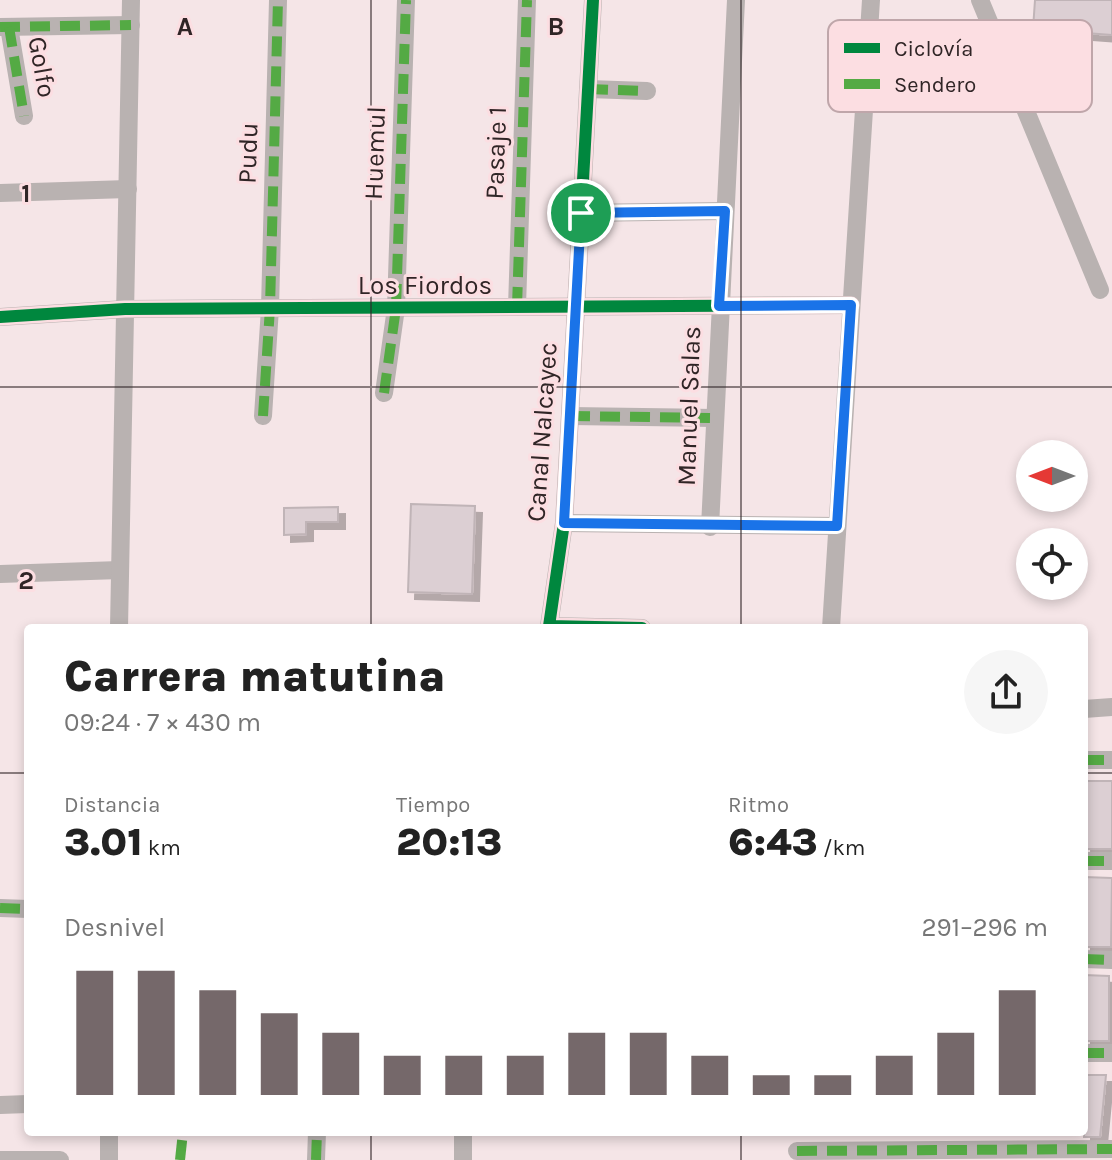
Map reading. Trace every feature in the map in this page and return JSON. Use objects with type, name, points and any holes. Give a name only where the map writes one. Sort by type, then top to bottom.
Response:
[{"type":"street","points":[[119,624],[131,0]]},
{"type":"street","name":"Pudu","points":[[263,416],[270,308],[278,0]]},
{"type":"street","name":"Huemul","points":[[384,393],[396,308],[406,0]]},
{"type":"street","name":"Pasaje 1","points":[[517,307],[527,0]]},
{"type":"street","name":"Canal Nalcayec","points":[[549,624],[564,523],[593,0]]},
{"type":"street","name":"Manuel Salas","points":[[710,527],[736,0]]},
{"type":"street","points":[[870,20],[871,0]]},
{"type":"street","points":[[980,0],[988,20]]},
{"type":"street","name":"Golfo","points":[[24,116],[5,27],[131,25]]},
{"type":"street","points":[[588,89],[647,91]]},
{"type":"street","points":[[831,624],[864,112]]},
{"type":"street","points":[[1026,112],[1100,290]]},
{"type":"street","points":[[0,193],[128,189]]},
{"type":"street","points":[[581,213],[725,211]]},
{"type":"street","name":"Los Fiordos","points":[[0,317],[125,309],[851,305]]},
{"type":"street","points":[[570,416],[715,418]]},
{"type":"street","points":[[564,523],[837,526]]},
{"type":"street","points":[[0,574],[120,570]]},
{"type":"street","points":[[1088,709],[1112,707]]},
{"type":"street","points":[[1088,760],[1112,760]]},
{"type":"street","points":[[1088,861],[1112,861]]},
{"type":"street","points":[[0,908],[24,909]]},
{"type":"street","points":[[1088,959],[1112,960]]},
{"type":"street","points":[[1088,1053],[1112,1053]]},
{"type":"street","points":[[0,1105],[24,1104]]},
{"type":"street","points":[[109,1136],[109,1160]]},
{"type":"street","points":[[316,1160],[317,1136]]},
{"type":"street","points":[[463,1136],[463,1160]]},
{"type":"street","points":[[797,1148],[1112,1149]]},
{"type":"street","points":[[0,1160],[60,1160]]},
{"type":"building","points":[[1035,0],[1112,0],[1112,35],[1092,33],[1092,20],[1034,20]]},
{"type":"building","points":[[411,504],[475,506],[472,594],[408,592]]},
{"type":"building","points":[[338,507],[338,522],[306,522],[306,534],[284,535],[284,508]]},
{"type":"building","points":[[1088,781],[1112,781],[1112,849],[1088,849]]},
{"type":"building","points":[[1088,877],[1112,878],[1111,947],[1088,947]]},
{"type":"building","points":[[1088,975],[1109,976],[1109,1041],[1088,1041]]},
{"type":"building","points":[[1088,1075],[1106,1075],[1100,1137],[1084,1137],[1088,1136]]},
{"type":"marked path","points":[[263,416],[270,308],[278,0]]},
{"type":"marked path","points":[[384,393],[396,308],[406,0]]},
{"type":"marked path","points":[[517,307],[527,0]]},
{"type":"marked path","points":[[0,27],[131,25]]},
{"type":"marked path","points":[[9,27],[24,116]]},
{"type":"marked path","points":[[588,89],[647,91]]},
{"type":"marked path","points":[[581,213],[725,211]]},
{"type":"marked path","points":[[570,416],[715,418]]},
{"type":"marked path","points":[[1088,760],[1112,760]]},
{"type":"marked path","points":[[1088,861],[1112,861]]},
{"type":"marked path","points":[[0,908],[24,909]]},
{"type":"marked path","points":[[1088,959],[1112,960]]},
{"type":"marked path","points":[[1088,1053],[1112,1053]]},
{"type":"marked path","points":[[180,1160],[183,1136]]},
{"type":"marked path","points":[[316,1160],[317,1136]]},
{"type":"marked path","points":[[797,1151],[1112,1149]]},
{"type":"cycle path","points":[[549,624],[564,523],[593,0]]},
{"type":"cycle path","points":[[0,317],[125,309],[851,305]]},
{"type":"route","points":[[725,211],[719,306],[851,305],[837,526],[564,523],[581,213],[725,211]]}]
